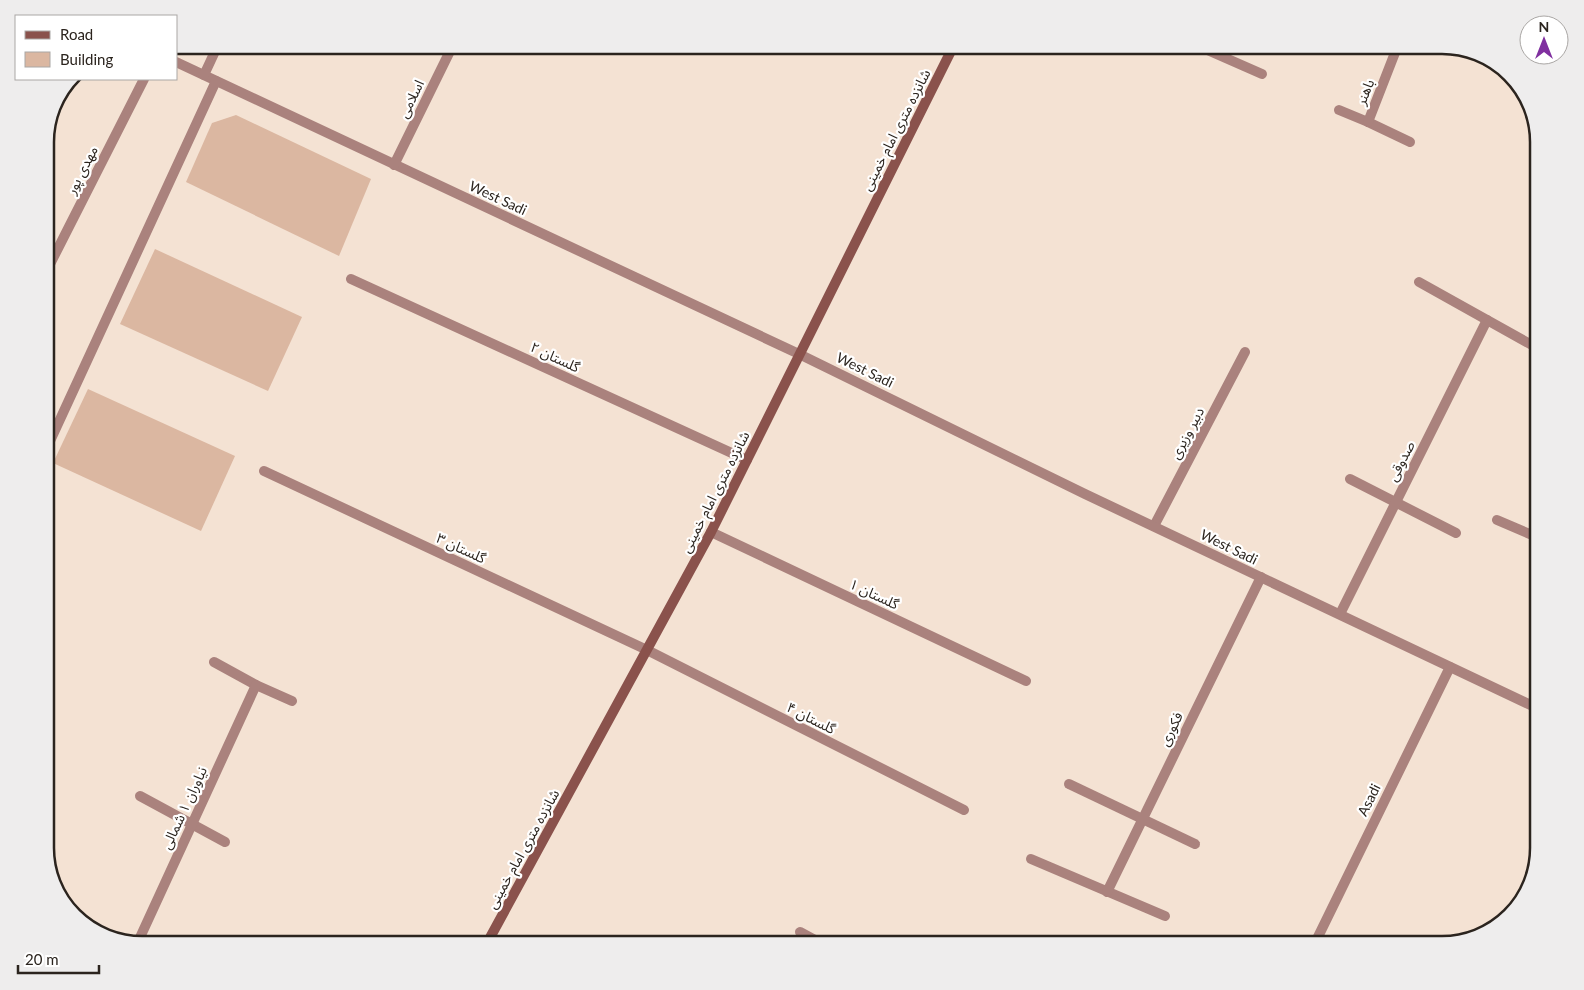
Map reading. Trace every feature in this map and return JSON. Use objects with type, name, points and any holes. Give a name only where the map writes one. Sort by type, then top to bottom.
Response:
[{"type":"main road","name":"شانزده متری امام خمینی","points":[[491,936],[711,532],[950,54]]},
{"type":"street","points":[[204,75],[214,54]]},
{"type":"street","name":"اسلامی","points":[[394,165],[449,54]]},
{"type":"street","points":[[1216,54],[1262,74]]},
{"type":"street","name":"باهنر","points":[[1368,122],[1394,54]]},
{"type":"street","name":"West Sadi","points":[[178,63],[800,354],[1154,526],[1530,705]]},
{"type":"street","name":"مهدی پور","points":[[54,256],[143,80]]},
{"type":"street","points":[[54,432],[216,81]]},
{"type":"street","points":[[1339,110],[1410,142]]},
{"type":"street","name":"گلستان ۲","points":[[351,279],[747,460]]},
{"type":"street","points":[[1419,282],[1530,344]]},
{"type":"street","name":"صدوقی","points":[[1340,614],[1487,320]]},
{"type":"street","name":"دبیر وزیری","points":[[1154,526],[1245,352]]},
{"type":"street","name":"گلستان ۳","points":[[264,471],[646,650]]},
{"type":"street","points":[[1350,479],[1456,533]]},
{"type":"street","points":[[1497,520],[1530,534]]},
{"type":"street","name":"گلستان ۱","points":[[711,532],[1026,681]]},
{"type":"street","name":"فکوری","points":[[1107,892],[1261,577]]},
{"type":"street","name":"گلستان ۴","points":[[646,650],[964,810]]},
{"type":"street","points":[[214,662],[256,685],[292,701]]},
{"type":"street","name":"Asadi","points":[[1318,936],[1450,667]]},
{"type":"street","name":"نیاوران ۱ شمالی","points":[[141,936],[256,685]]},
{"type":"street","points":[[1069,784],[1195,844]]},
{"type":"street","points":[[140,796],[226,842]]},
{"type":"street","points":[[1031,859],[1165,916]]},
{"type":"street","points":[[800,932],[807,936]]},
{"type":"building","points":[[236,115],[371,179],[339,256],[186,182],[212,123]]},
{"type":"building","points":[[155,249],[302,317],[268,391],[120,324]]},
{"type":"building","points":[[88,389],[235,456],[201,531],[54,463]]}]
